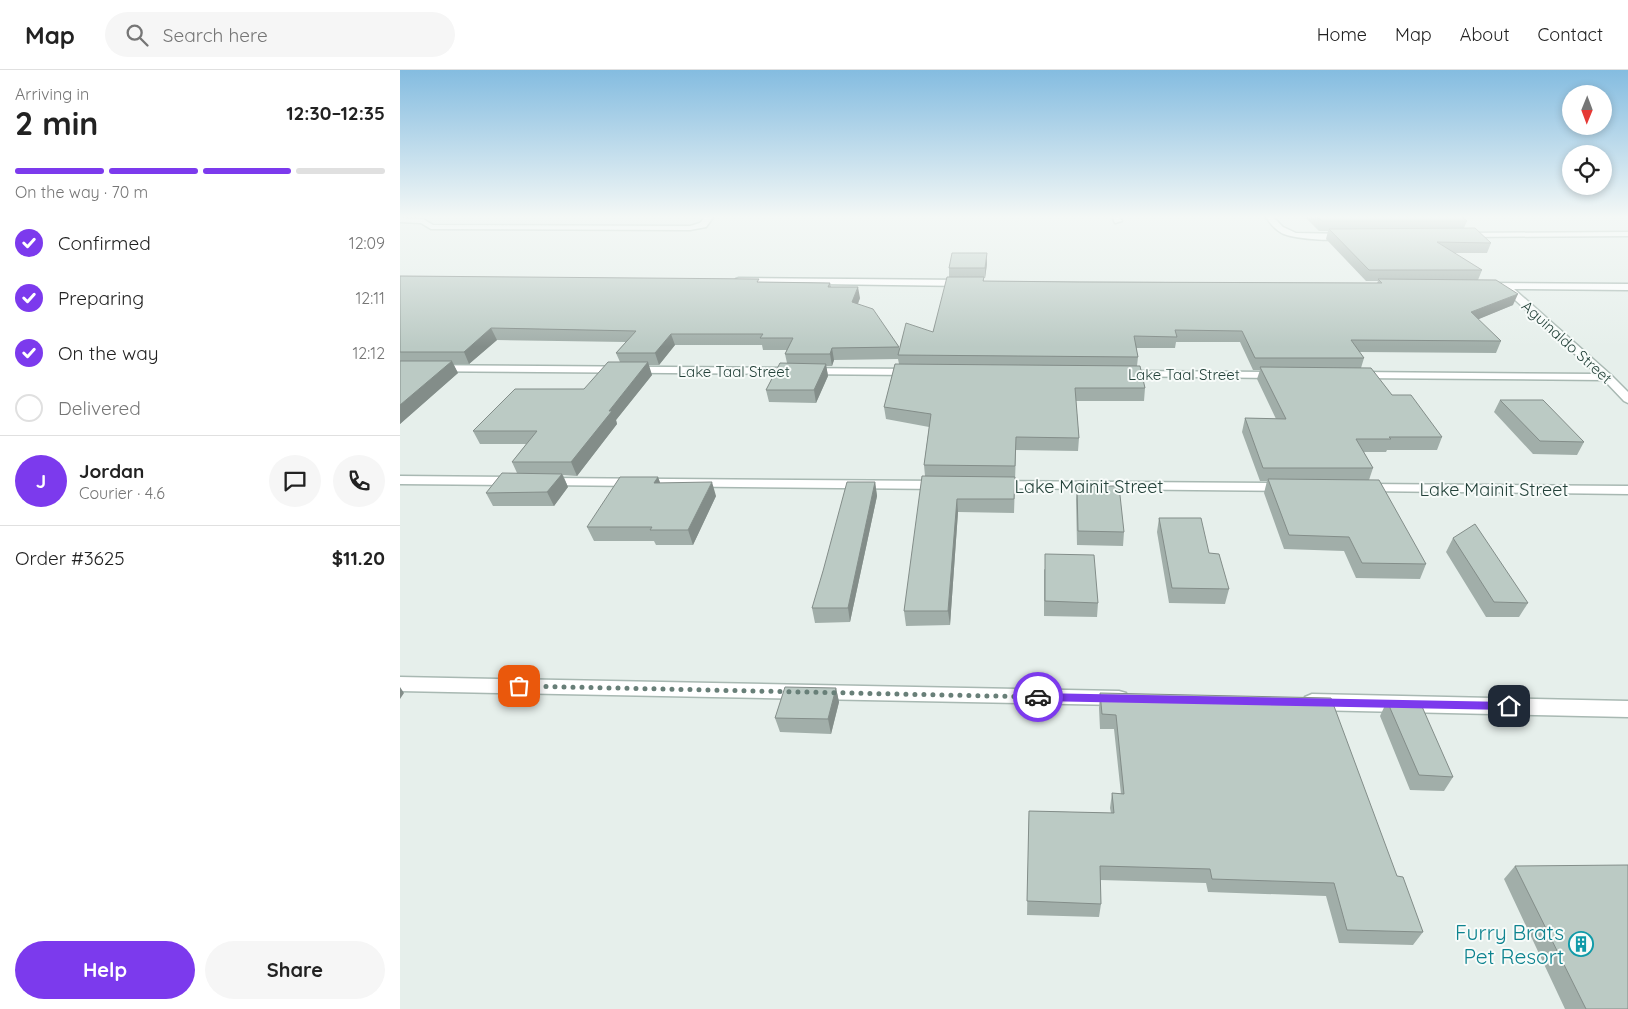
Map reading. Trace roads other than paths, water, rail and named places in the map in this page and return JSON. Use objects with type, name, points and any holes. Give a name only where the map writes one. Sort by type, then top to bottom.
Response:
[{"type":"street","points":[[725,281],[975,283]]},
{"type":"street","points":[[1475,286],[1628,287]]},
{"type":"street","name":"Aguinaldo Street","points":[[1505,286],[1607,377],[1628,399]]},
{"type":"street","name":"Lake Taal Street","points":[[400,368],[929,372]]},
{"type":"street","name":"Lake Taal Street","points":[[1108,374],[1288,375]]},
{"type":"street","points":[[1348,375],[1607,377]]},
{"type":"street","points":[[400,480],[959,485]]},
{"type":"street","name":"Lake Mainit Street","points":[[979,485],[1298,488]]},
{"type":"street","name":"Lake Mainit Street","points":[[1348,488],[1628,490]]},
{"type":"street","points":[[400,684],[1139,699]]},
{"type":"street","points":[[1298,702],[1628,709]]},
{"type":"place","name":"Furry Brats Pet Resort","points":[[1581,944]]}]
